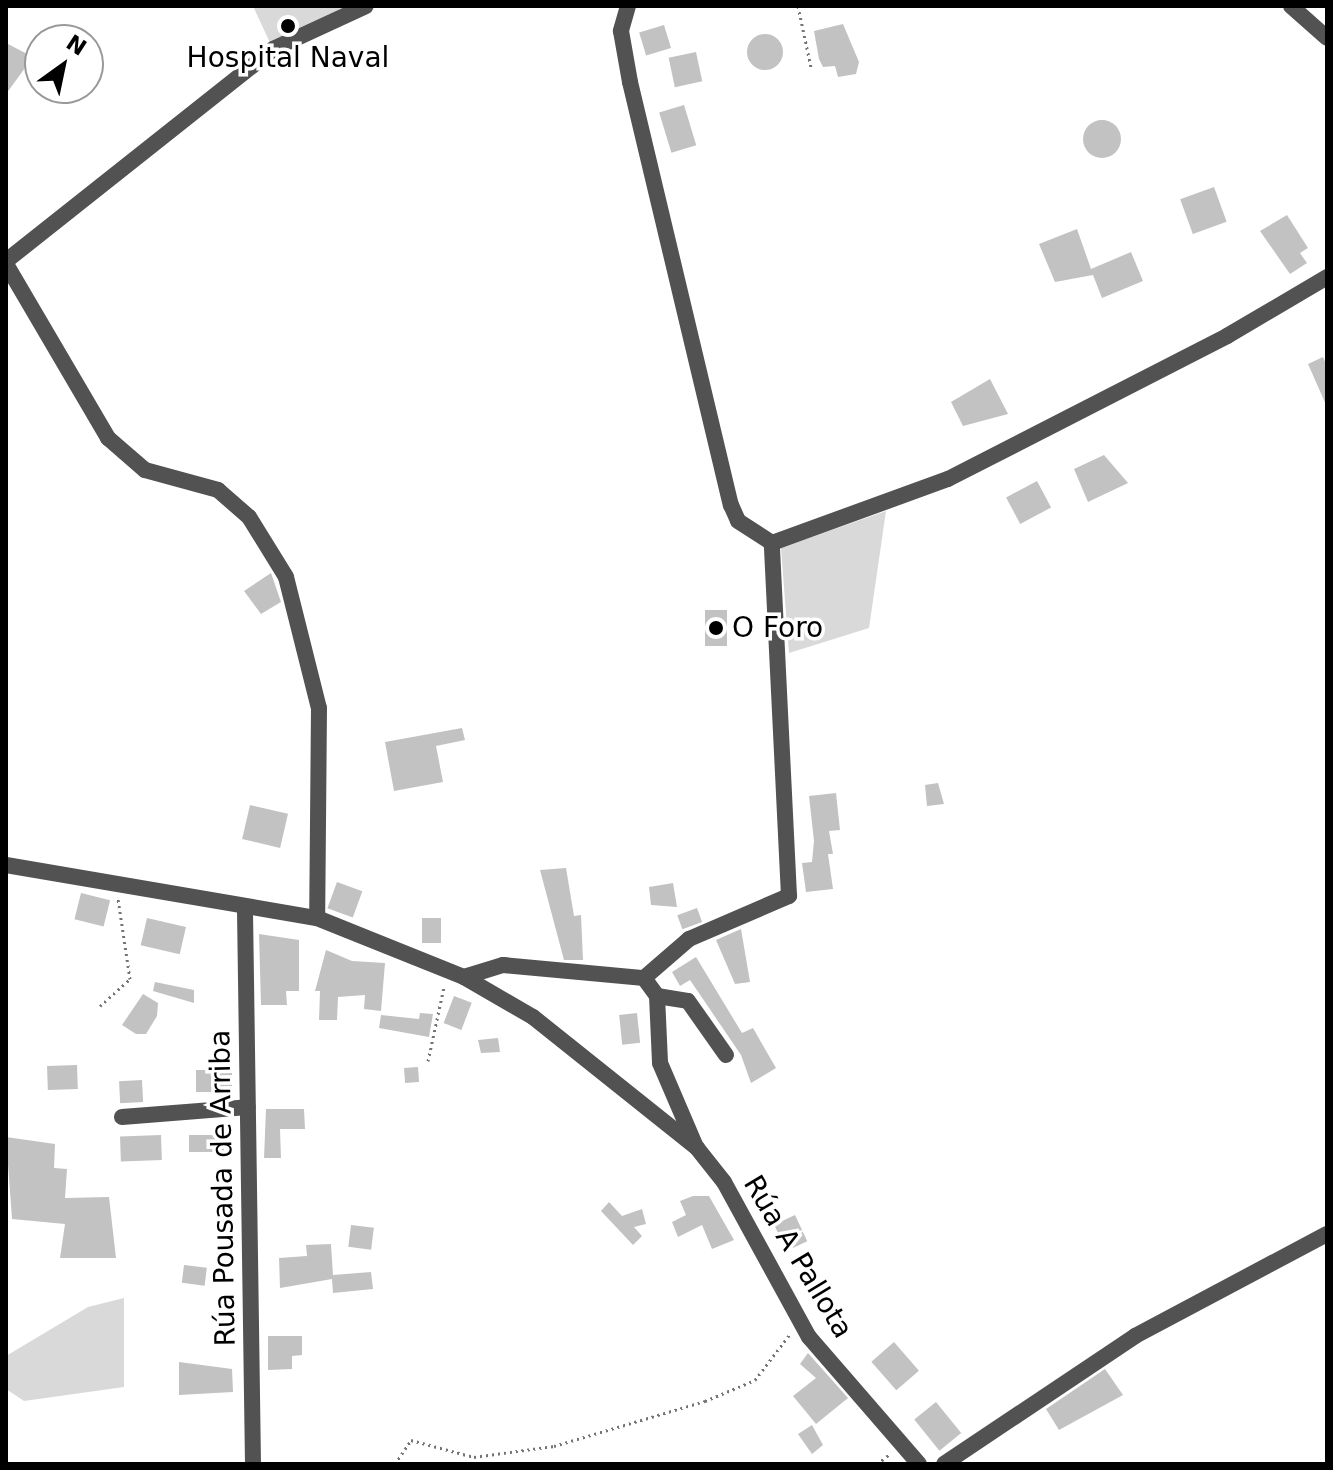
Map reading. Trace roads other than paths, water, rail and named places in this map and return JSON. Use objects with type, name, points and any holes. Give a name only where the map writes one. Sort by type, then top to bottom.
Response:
[{"type":"street","points":[[317,918],[319,708],[286,577],[249,517],[218,490],[145,470],[108,438],[6,263],[273,49],[366,6]]},
{"type":"street","points":[[628,6],[621,31],[630,82],[731,505],[738,521],[772,543]]},
{"type":"street","points":[[1291,6],[1327,38]]},
{"type":"street","points":[[772,543],[948,479],[1227,336],[1327,277]]},
{"type":"street","points":[[455,974],[503,965],[644,978],[689,939],[789,896],[772,543]]},
{"type":"street","points":[[6,865],[245,911],[317,918],[455,974],[533,1017],[697,1148]]},
{"type":"street","name":"Rúa Pousada de Arriba","points":[[245,911],[253,1464]]},
{"type":"street","points":[[644,978],[657,996],[660,1063],[697,1148]]},
{"type":"street","points":[[657,996],[688,1001],[726,1055]]},
{"type":"street","points":[[122,1117],[248,1107]]},
{"type":"street","name":"Rúa A Pallota","points":[[697,1148],[724,1182],[801,1321],[919,1464]]},
{"type":"street","points":[[944,1464],[1135,1336],[1327,1234]]},
{"type":"place","name":"Hospital Naval","points":[[288,26]]},
{"type":"place","name":"O Foro","points":[[716,628]]}]
